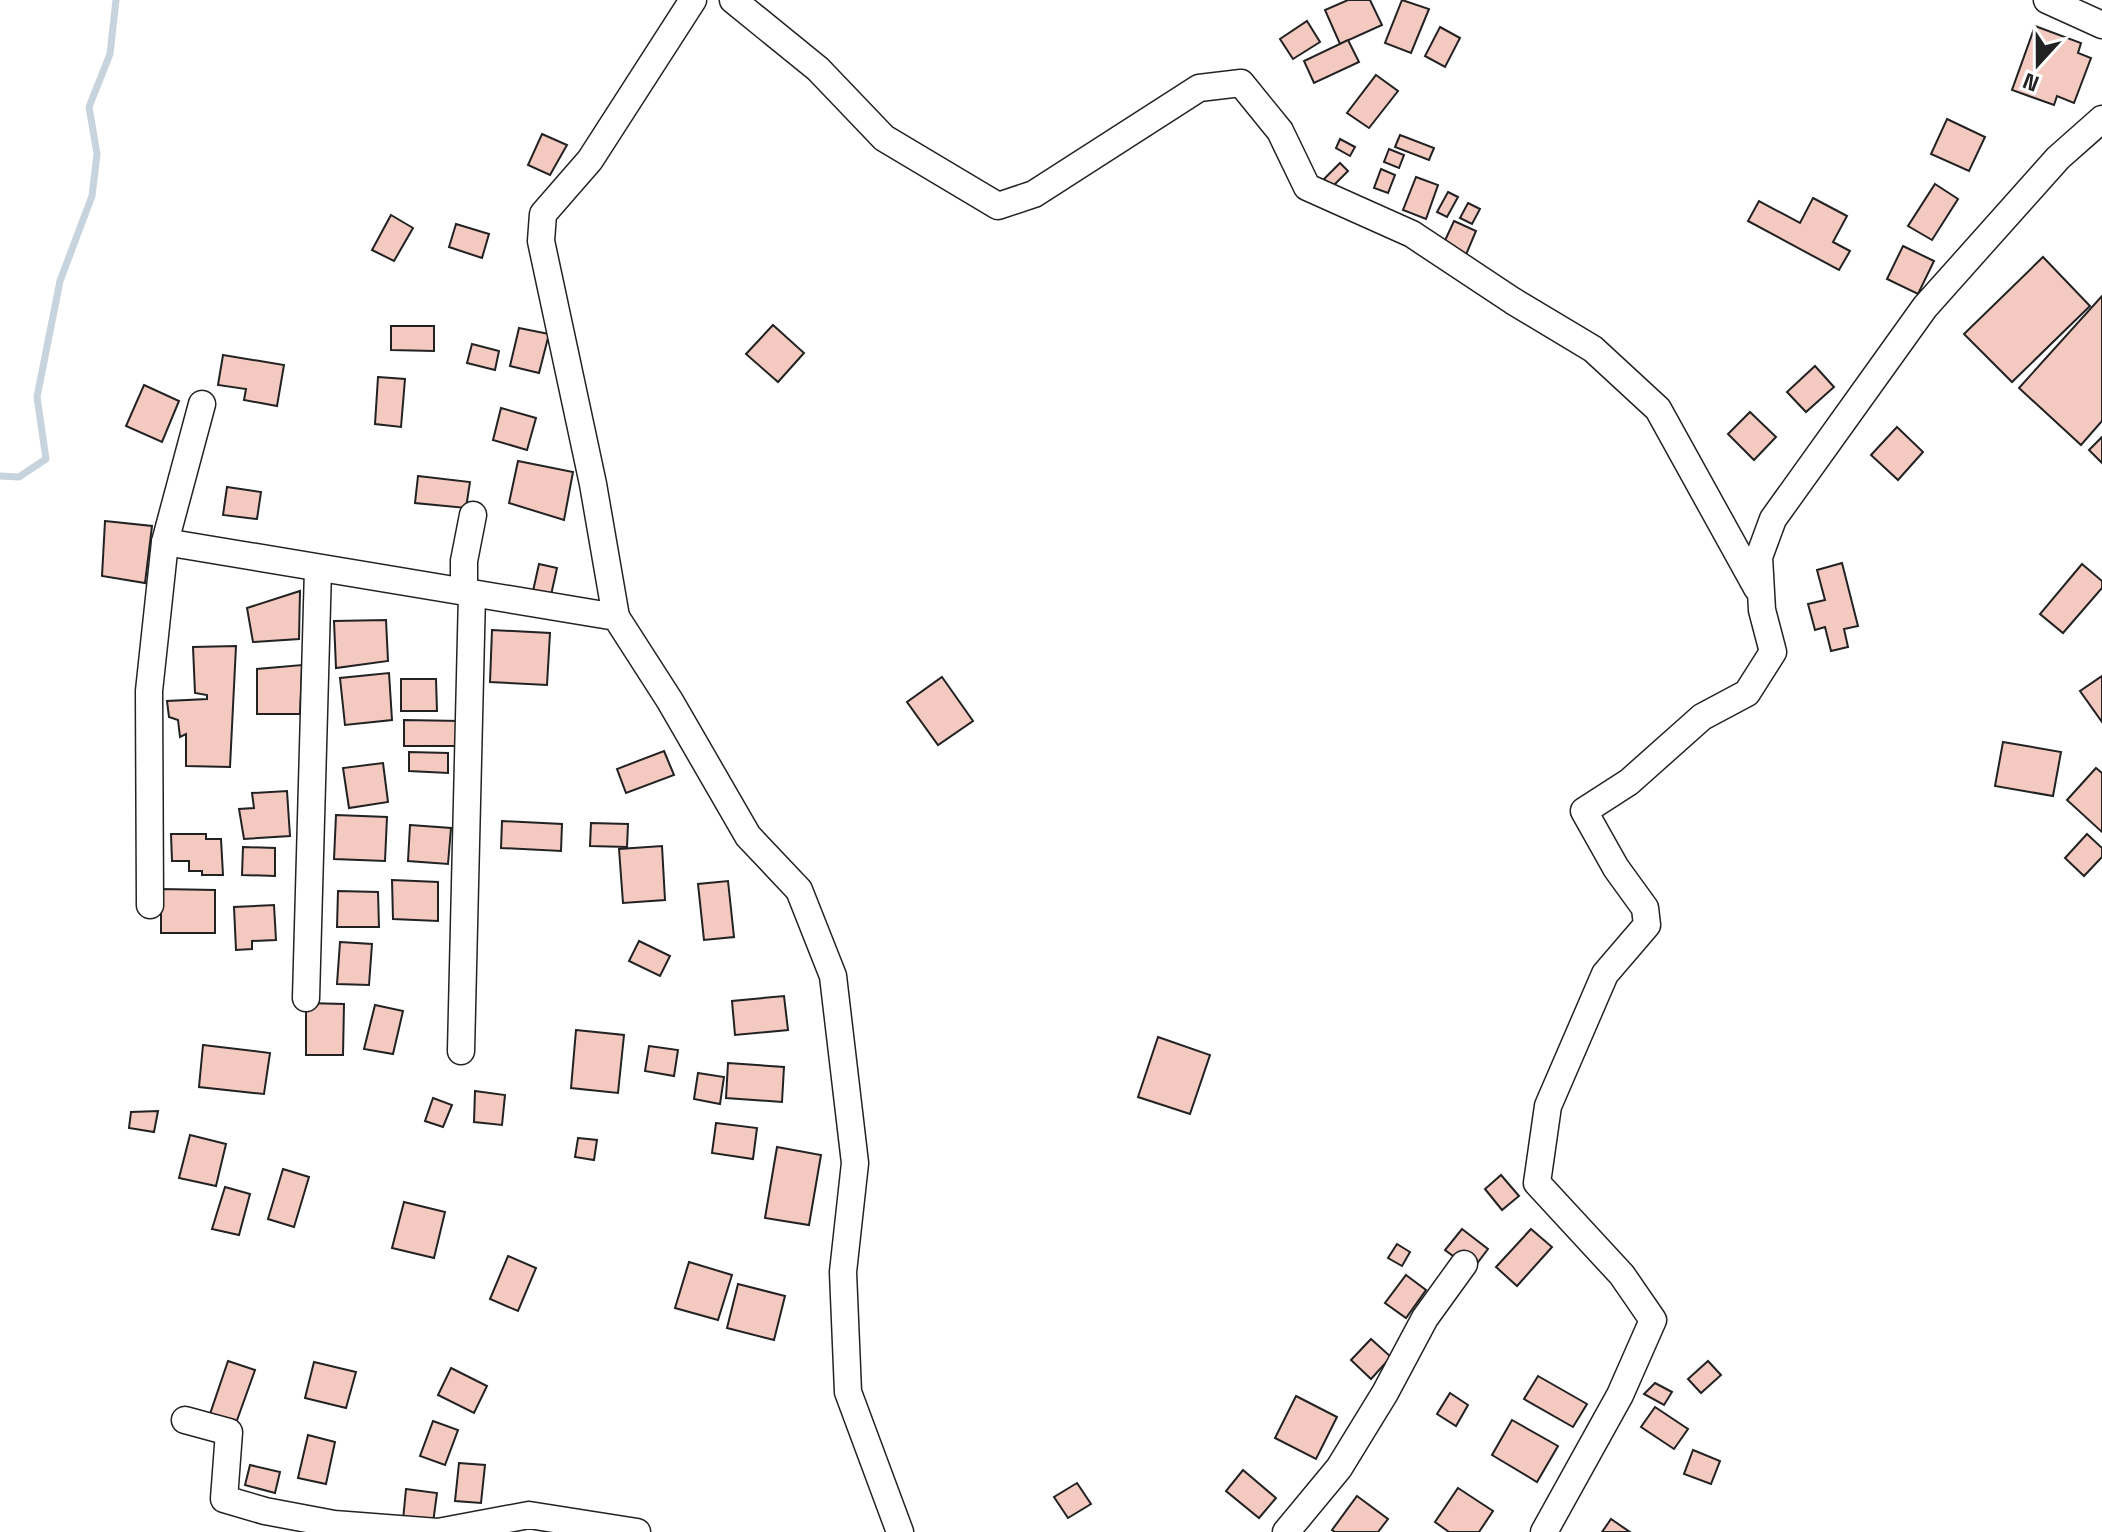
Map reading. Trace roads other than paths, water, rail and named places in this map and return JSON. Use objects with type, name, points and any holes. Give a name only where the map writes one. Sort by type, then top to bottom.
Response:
[{"type":"street","points":[[693,0],[590,160],[543,214],[541,241],[593,484],[616,617],[670,701],[748,836],[799,890],[833,976],[855,1163],[843,1272],[848,1392],[900,1532]]},
{"type":"street","points":[[733,0],[818,69],[884,138],[998,206],[1034,194],[1199,88],[1241,83],[1280,131],[1307,187],[1412,234],[1593,349],[1658,409],[1762,599]]},
{"type":"street","points":[[2047,0],[2102,25]]},
{"type":"street","points":[[1544,1532],[1620,1395],[1653,1320],[1622,1275],[1537,1183],[1548,1106],[1605,974],[1647,925],[1645,908],[1616,868],[1584,811],[1629,782],[1702,717],[1747,693],[1773,652],[1762,599],[1759,557],[1773,519],[1925,307],[2058,158],[2102,119]]},
{"type":"street","points":[[150,905],[149,691],[165,542],[202,404]]},
{"type":"street","points":[[461,1051],[468,593],[464,561],[473,515]]},
{"type":"street","points":[[165,542],[616,617]]},
{"type":"street","points":[[306,998],[318,569]]},
{"type":"street","points":[[1286,1532],[1339,1468],[1385,1393],[1425,1318],[1464,1264]]},
{"type":"street","points":[[185,1420],[229,1432],[224,1499],[265,1511],[334,1524],[438,1532],[529,1515],[637,1532]]},
{"type":"waterway","points":[[0,476],[19,477],[46,459],[37,397],[60,281],[92,196],[97,154],[89,107],[110,54],[116,0]]}]
